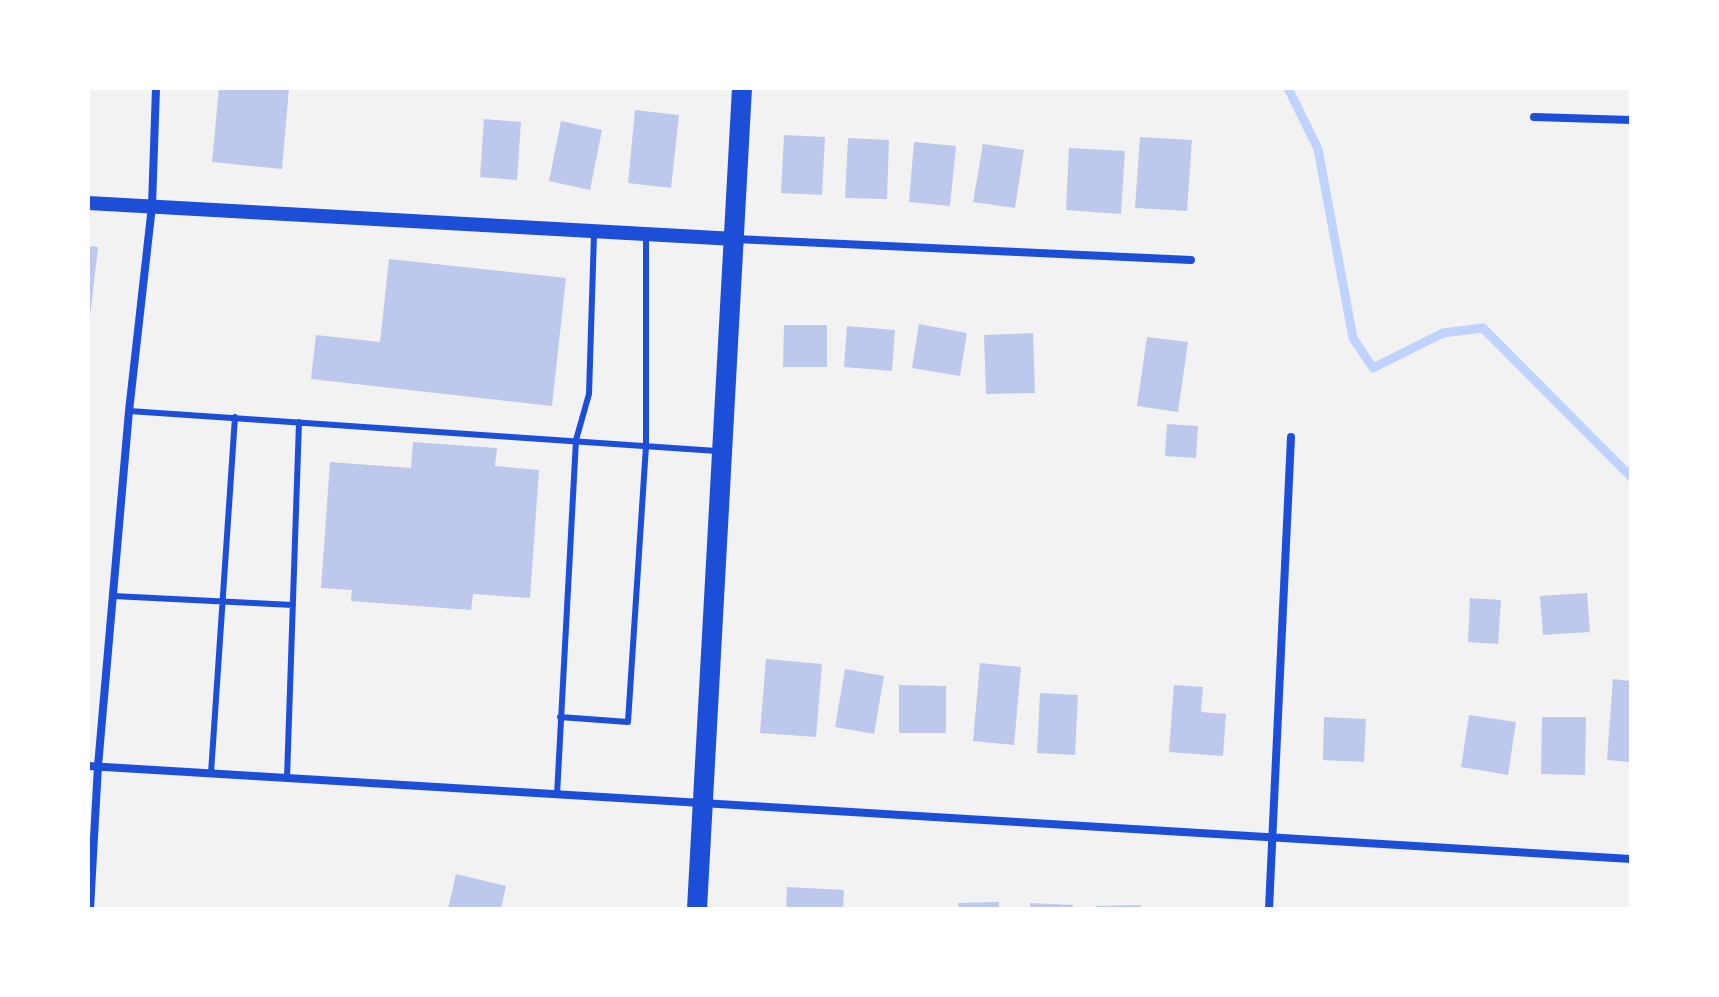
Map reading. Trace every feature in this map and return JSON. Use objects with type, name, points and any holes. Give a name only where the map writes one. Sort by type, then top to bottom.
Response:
[{"type":"main road","points":[[697,909],[742,88]]},
{"type":"street","points":[[90,909],[93,766],[152,206],[156,88]]},
{"type":"street","points":[[1534,117],[1631,120]]},
{"type":"street","points":[[88,203],[735,239],[1191,260]]},
{"type":"street","points":[[1269,909],[1291,437]]},
{"type":"street","points":[[93,766],[1631,859]]},
{"type":"lane","points":[[557,795],[576,440],[589,394],[594,230]]},
{"type":"lane","points":[[560,717],[628,722],[646,446],[646,234]]},
{"type":"lane","points":[[129,411],[721,451]]},
{"type":"lane","points":[[211,773],[235,417]]},
{"type":"lane","points":[[287,778],[299,422]]},
{"type":"lane","points":[[113,596],[293,605]]},
{"type":"building","points":[[219,88],[289,88],[282,169],[212,162]]},
{"type":"building","points":[[635,110],[679,115],[671,188],[628,183]]},
{"type":"building","points":[[484,119],[521,122],[517,180],[480,177]]},
{"type":"building","points":[[561,121],[602,130],[590,190],[549,181]]},
{"type":"building","points":[[784,135],[825,137],[822,195],[781,193]]},
{"type":"building","points":[[1140,137],[1192,140],[1187,211],[1135,208]]},
{"type":"building","points":[[848,138],[889,140],[887,199],[845,198]]},
{"type":"building","points":[[914,142],[956,146],[950,206],[909,202]]},
{"type":"building","points":[[983,144],[1024,150],[1015,208],[973,202]]},
{"type":"building","points":[[1069,148],[1125,151],[1121,214],[1066,210]]},
{"type":"building","points":[[88,246],[98,247],[90,317],[88,317]]},
{"type":"building","points":[[389,259],[566,278],[552,406],[311,379],[316,335],[380,342]]},
{"type":"building","points":[[919,324],[967,333],[960,376],[912,368]]},
{"type":"building","points":[[784,325],[827,325],[827,367],[783,367]]},
{"type":"building","points":[[847,326],[895,330],[892,371],[844,367]]},
{"type":"building","points":[[1033,333],[1035,393],[986,394],[984,335]]},
{"type":"building","points":[[1147,337],[1188,342],[1178,412],[1137,406]]},
{"type":"building","points":[[1167,424],[1198,426],[1196,458],[1165,456]]},
{"type":"building","points":[[413,442],[497,448],[495,466],[539,470],[530,598],[473,594],[471,610],[351,601],[352,590],[321,588],[330,462],[411,468]]},
{"type":"building","points":[[1587,593],[1590,632],[1543,635],[1540,596]]},
{"type":"building","points":[[1470,598],[1501,600],[1498,644],[1468,642]]},
{"type":"building","points":[[766,659],[822,664],[816,737],[760,733]]},
{"type":"building","points":[[980,663],[1021,667],[1014,745],[973,741]]},
{"type":"building","points":[[845,669],[884,676],[874,734],[835,727]]},
{"type":"building","points":[[1613,679],[1631,681],[1631,762],[1607,760]]},
{"type":"building","points":[[899,685],[946,686],[946,733],[899,733]]},
{"type":"building","points":[[1174,685],[1203,687],[1201,712],[1226,714],[1223,756],[1169,752]]},
{"type":"building","points":[[1040,693],[1078,695],[1075,755],[1037,753]]},
{"type":"building","points":[[1469,715],[1516,722],[1508,775],[1461,767]]},
{"type":"building","points":[[1324,717],[1366,719],[1364,762],[1323,760]]},
{"type":"building","points":[[1542,717],[1586,717],[1585,775],[1541,774]]},
{"type":"building","points":[[456,874],[506,886],[501,909],[448,909]]},
{"type":"building","points":[[787,887],[844,890],[843,909],[786,909]]},
{"type":"building","points":[[999,902],[999,909],[959,909],[958,903]]},
{"type":"building","points":[[1030,903],[1073,905],[1073,909],[1030,909]]},
{"type":"building","points":[[1141,905],[1141,909],[1096,909],[1096,906]]},
{"type":"waterway","points":[[1288,88],[1318,149],[1353,338],[1373,368],[1443,333],[1483,328],[1631,477]]}]
